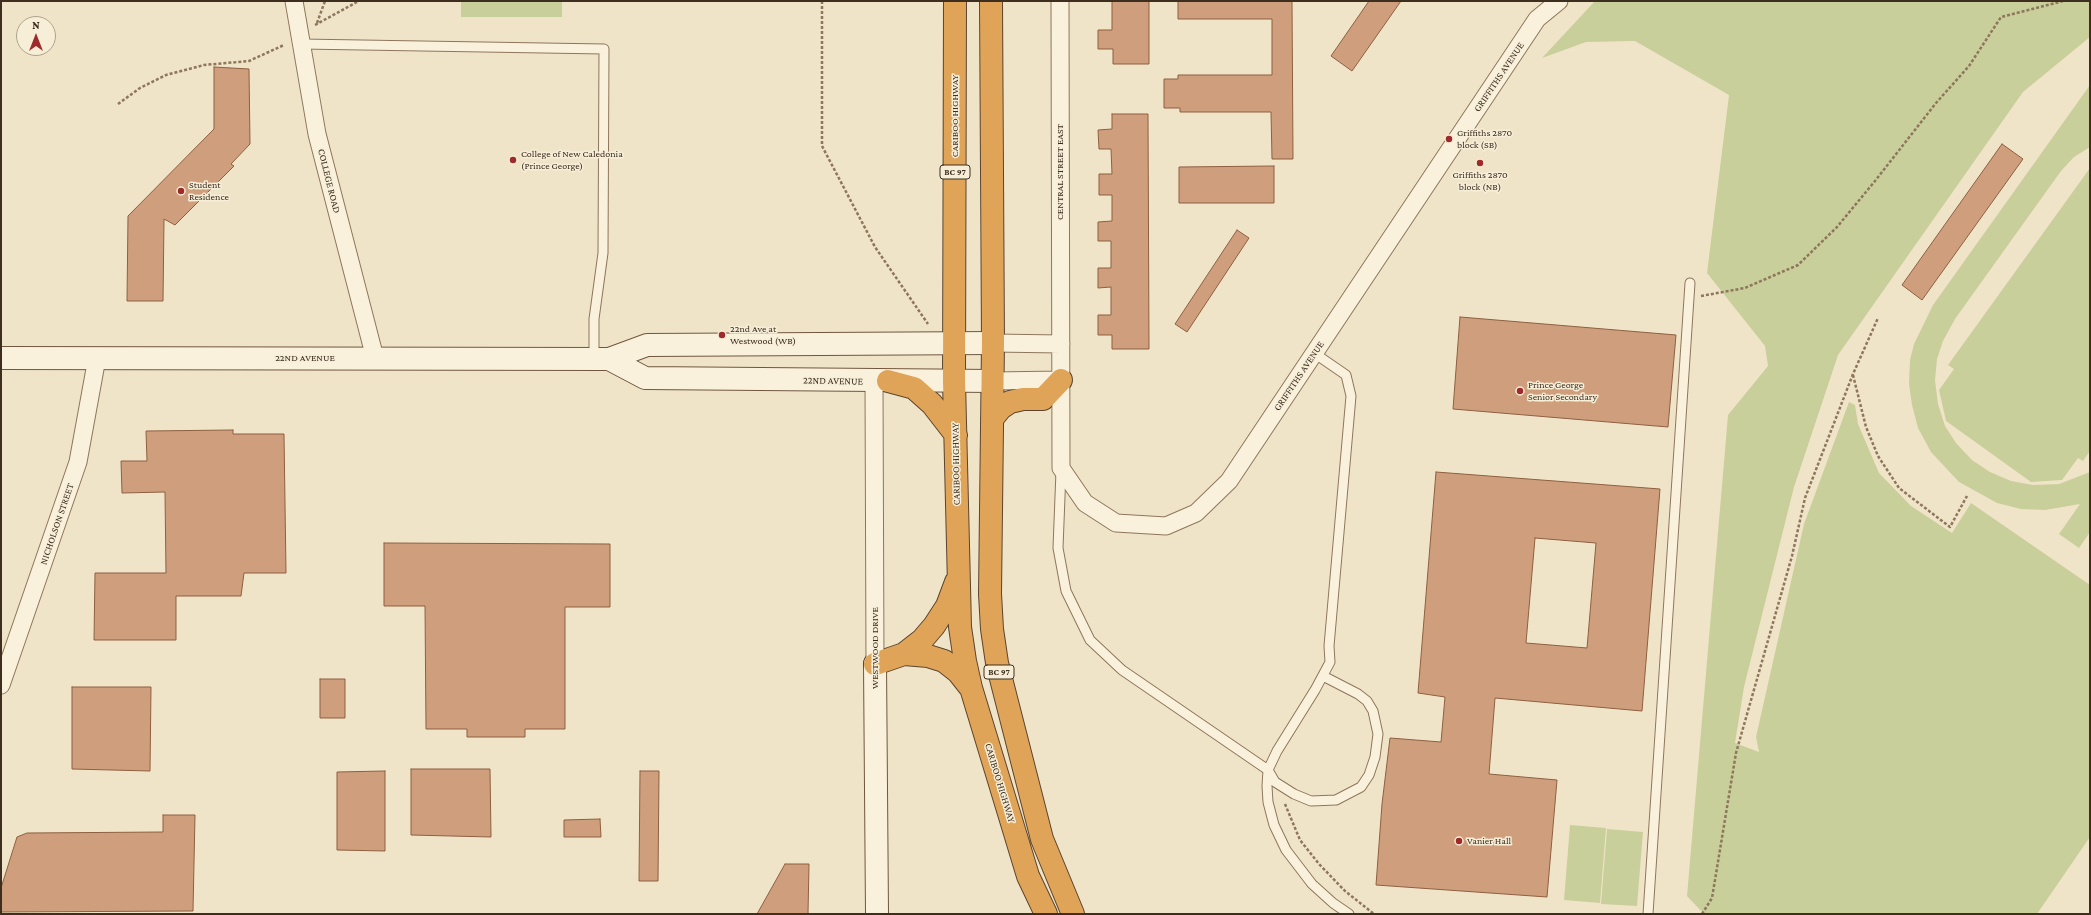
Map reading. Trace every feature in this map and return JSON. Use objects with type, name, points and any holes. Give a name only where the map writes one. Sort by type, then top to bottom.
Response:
[{"type":"highway","name":"CARIBOO HIGHWAY","points":[[955,1],[954,381],[960,627],[964,661],[971,688],[1028,876],[1046,914]]},
{"type":"highway","name":"BC 97","points":[[991,1],[993,382],[990,594],[992,628],[997,663],[1042,839],[1074,914]]},
{"type":"highway","points":[[992,418],[1001,408],[1010,402],[1023,399],[1044,399],[1061,380]]},
{"type":"highway","points":[[881,381],[914,388],[932,404],[956,436]]},
{"type":"highway","points":[[904,654],[934,626],[947,606],[958,575]]},
{"type":"highway","points":[[875,664],[904,654],[928,656],[944,661],[958,672],[971,688]]},
{"type":"street","name":"COLLEGE ROAD","points":[[294,1],[317,134],[375,358]]},
{"type":"street","name":"CENTRAL STREET EAST","points":[[1060,1],[1061,344]]},
{"type":"street","name":"GRIFFITHS AVENUE","points":[[1061,468],[1085,503],[1116,522],[1166,526],[1196,513],[1229,481],[1537,19],[1559,1]]},
{"type":"street","name":"22ND AVENUE","points":[[1,358],[602,359],[647,345],[954,343],[1061,344]]},
{"type":"street","points":[[1061,344],[1061,468]]},
{"type":"street","name":"NICHOLSON STREET","points":[[1,685],[78,462],[96,358]]},
{"type":"street","name":"22ND AVENUE","points":[[602,359],[644,378],[993,382],[1061,380]]},
{"type":"street","name":"WESTWOOD DRIVE","points":[[877,914],[875,664],[881,381]]},
{"type":"lane","points":[[300,40],[604,49],[603,253],[594,319],[602,359]]},
{"type":"lane","points":[[1648,914],[1690,283]]},
{"type":"lane","points":[[1314,353],[1346,375],[1351,396],[1329,646],[1330,662],[1277,751],[1268,770],[1268,802],[1274,825],[1286,850],[1312,884],[1333,903],[1349,914]]},
{"type":"lane","points":[[1061,468],[1058,548],[1066,591],[1090,640],[1122,670],[1268,770],[1275,782],[1294,794],[1311,801],[1336,800],[1361,787],[1369,775],[1376,757],[1378,734],[1374,711],[1367,701],[1358,694],[1323,676]]},
{"type":"path","points":[[317,24],[325,1]]},
{"type":"path","points":[[822,1],[822,146],[875,247],[926,323],[954,343]]},
{"type":"path","points":[[1689,298],[1745,288],[1798,265],[1837,227],[1870,187],[1936,102],[1969,66],[2001,17],[2063,1]]},
{"type":"path","points":[[118,104],[140,88],[166,75],[204,65],[249,61],[300,40],[317,24],[357,2]]},
{"type":"path","points":[[1702,914],[1712,898],[1736,753],[1792,556],[1805,498],[1853,374],[1878,318]]},
{"type":"path","points":[[1853,374],[1866,427],[1878,456],[1899,488],[1950,527],[1967,496]]},
{"type":"path","points":[[1275,782],[1300,840],[1319,864],[1345,891],[1374,914]]},
{"type":"green space","points":[[461,1],[562,1],[562,17],[461,17]]},
{"type":"green space","points":[[1595,1],[2090,1],[2090,37],[2023,92],[1838,355],[1794,487],[1744,687],[1735,743],[1759,752],[1756,737],[1804,524],[1849,402],[1855,405],[1858,424],[1879,473],[1911,506],[1952,533],[1971,503],[2090,585],[2090,837],[2037,914],[1704,914],[1687,896],[1728,415],[1768,366],[1765,346],[1707,273],[1729,95],[1635,41],[1586,42],[1542,58]]},
{"type":"green space","points":[[2090,85],[2090,147],[2074,157],[2061,171],[1955,319],[1943,341],[1937,359],[1935,380],[1938,404],[1945,426],[1956,443],[1972,460],[1990,472],[2011,481],[2033,485],[2059,484],[2090,472],[2090,532],[2079,548],[2059,534],[2080,504],[2045,510],[2021,509],[1997,503],[1959,482],[1931,452],[1918,428],[1912,405],[1909,384],[1910,360],[1914,344],[1933,305]]},
{"type":"green space","points":[[2090,168],[2090,451],[2083,461],[2078,458],[2062,480],[2031,482],[1946,421],[1939,390],[1954,369],[1948,365]]},
{"type":"green space","points":[[1570,825],[1606,828],[1600,903],[1564,900]]},
{"type":"green space","points":[[1607,829],[1643,832],[1637,906],[1601,904]]},
{"type":"building","points":[[1112,1],[1149,1],[1149,64],[1113,64],[1113,49],[1098,49],[1098,30],[1112,30]]},
{"type":"building","points":[[1178,1],[1292,1],[1293,159],[1272,159],[1271,112],[1180,112],[1180,108],[1164,108],[1164,79],[1178,79],[1178,75],[1272,75],[1272,19],[1178,19]]},
{"type":"building","points":[[1369,1],[1401,1],[1352,71],[1331,56]]},
{"type":"building","name":"Student Residence","points":[[214,67],[249,69],[250,144],[231,164],[234,166],[175,225],[164,219],[163,301],[127,301],[128,216],[214,129]]},
{"type":"building","points":[[1112,114],[1148,114],[1149,349],[1112,349],[1112,335],[1098,335],[1098,315],[1111,315],[1111,287],[1098,288],[1098,268],[1111,268],[1111,241],[1098,241],[1098,222],[1112,221],[1112,195],[1099,195],[1099,174],[1112,174],[1111,149],[1099,149],[1098,130],[1112,129]]},
{"type":"building","points":[[2002,144],[2023,159],[1922,300],[1902,285]]},
{"type":"building","points":[[1274,166],[1274,203],[1179,203],[1179,167]]},
{"type":"building","points":[[1237,230],[1249,238],[1187,332],[1175,324]]},
{"type":"building","points":[[1460,317],[1676,335],[1668,427],[1453,409]]},
{"type":"building","points":[[233,430],[233,434],[284,434],[286,573],[244,573],[241,596],[176,596],[176,640],[94,640],[95,573],[166,573],[165,492],[122,493],[121,461],[147,461],[146,431]]},
{"type":"building","points":[[1436,472],[1660,489],[1642,711],[1495,698],[1489,774],[1557,780],[1547,897],[1376,885],[1382,804],[1390,738],[1441,742],[1445,697],[1418,693]],"holes":[[[1535,538],[1596,543],[1587,648],[1526,643]]]},
{"type":"building","points":[[384,543],[610,544],[610,607],[565,607],[565,729],[525,729],[525,737],[467,737],[467,729],[426,729],[425,606],[384,606]]},
{"type":"building","points":[[320,679],[345,679],[345,718],[320,718]]},
{"type":"building","points":[[72,687],[151,687],[150,771],[72,769]]},
{"type":"building","points":[[411,769],[490,769],[491,837],[411,835]]},
{"type":"building","points":[[385,771],[385,851],[337,850],[337,772]]},
{"type":"building","points":[[640,771],[659,771],[658,881],[639,881]]},
{"type":"building","points":[[163,815],[195,815],[193,911],[1,912],[1,888],[17,837],[27,833],[163,832]]},
{"type":"building","points":[[600,819],[601,837],[564,837],[564,820]]},
{"type":"building","points":[[785,864],[809,864],[808,914],[757,914]]},
{"type":"place","name":"Griffiths 2870 block (SB)","points":[[1449,139]]},
{"type":"place","name":"College of New Caledonia (Prince George)","points":[[513,160]]},
{"type":"place","name":"Griffiths 2870 block (NB)","points":[[1480,163]]},
{"type":"place","name":"Student Residence","points":[[181,191]]},
{"type":"place","name":"22nd Ave at Westwood (WB)","points":[[722,335]]},
{"type":"place","name":"Prince George Senior Secondary","points":[[1520,391]]},
{"type":"place","name":"Vanier Hall","points":[[1459,841]]}]
